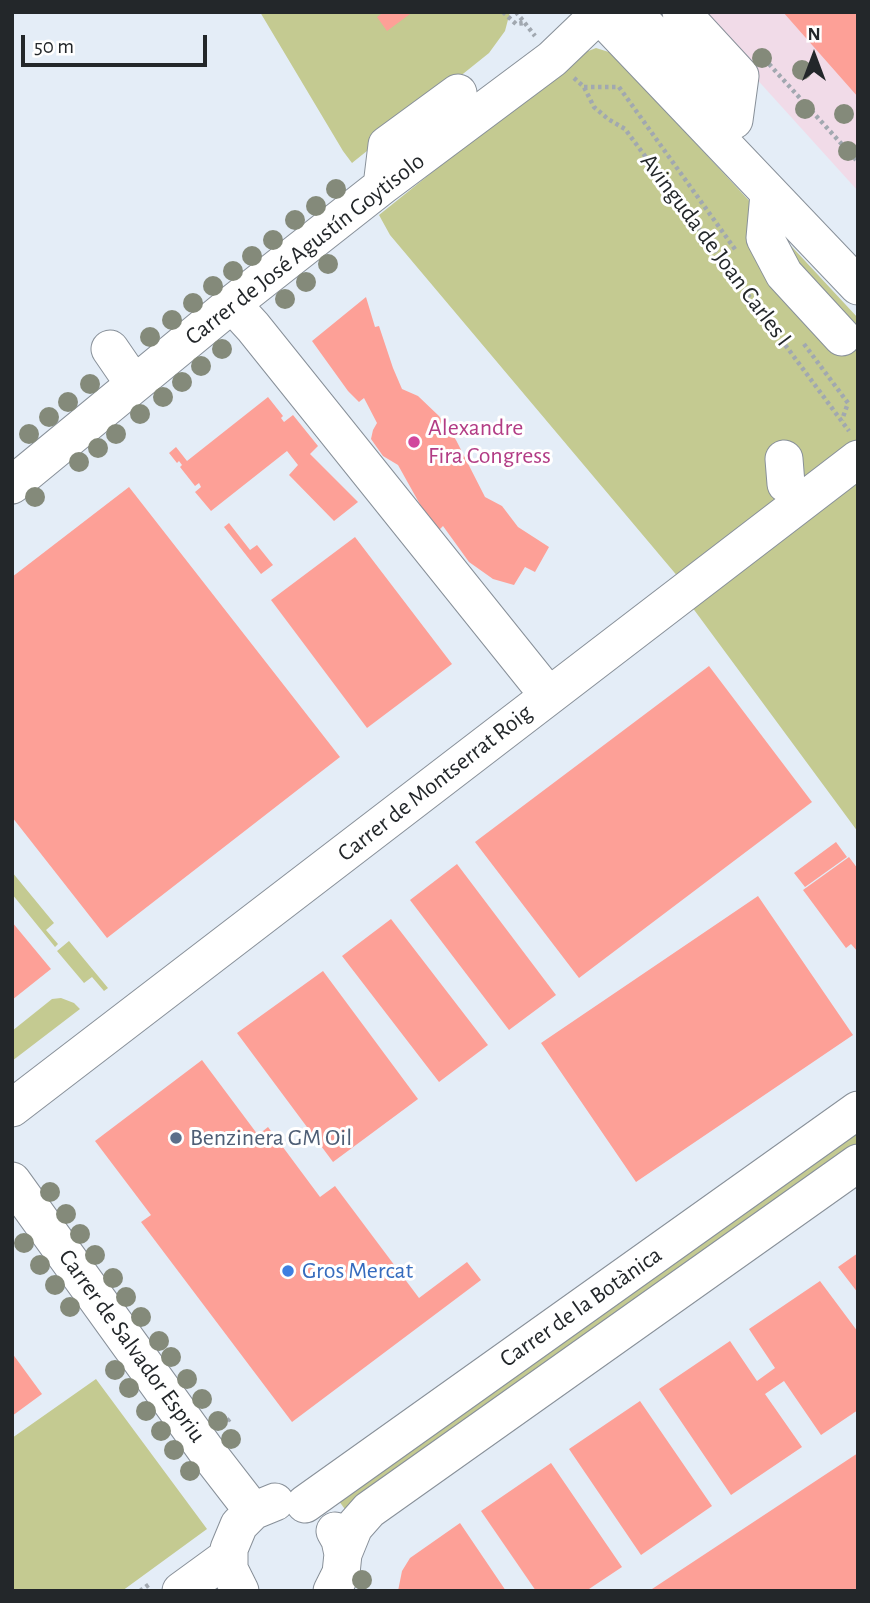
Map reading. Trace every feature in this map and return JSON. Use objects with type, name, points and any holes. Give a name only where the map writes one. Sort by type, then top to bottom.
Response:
[{"type":"street","points":[[681,12],[740,76],[734,120]]},
{"type":"street","points":[[609,13],[734,120],[858,257]]},
{"type":"street","points":[[609,13],[769,194],[858,286]]},
{"type":"street","name":"Carrer de José Agustín Goytisolo","points":[[12,485],[232,304],[609,13]]},
{"type":"street","points":[[382,186],[387,145],[442,97]]},
{"type":"street","points":[[769,194],[765,238],[785,274],[842,337]]},
{"type":"street","points":[[232,304],[549,696]]},
{"type":"street","points":[[110,349],[134,384]]},
{"type":"street","name":"Carrer de Montserrat Roig","points":[[12,1108],[858,459]]},
{"type":"street","points":[[688,589],[691,556],[789,473]]},
{"type":"street","name":"Carrer de la Botànica","points":[[305,1504],[858,1110]]},
{"type":"street","name":"Carrer de la Botànica","points":[[332,1591],[341,1573],[343,1553],[354,1527],[369,1510],[858,1163]]},
{"type":"street","name":"Carrer de Salvador Espriu","points":[[12,1181],[205,1449],[253,1511]]},
{"type":"street","points":[[240,1591],[229,1569],[229,1549],[239,1525],[253,1511],[269,1503],[289,1501],[305,1504],[322,1513],[331,1522],[343,1553]]},
{"type":"street","points":[[170,1584],[229,1556]]},
{"type":"path","points":[[503,12],[516,24],[524,23],[516,12]]},
{"type":"path","points":[[759,54],[858,162]]},
{"type":"path","name":"Avinguda de Joan Carles I","points":[[745,263],[619,87],[584,87],[594,107],[608,120],[625,129],[842,420],[848,403],[801,340]]},
{"type":"path","points":[[140,1591],[170,1584]]},
{"type":"shaded area","points":[[696,12],[858,12],[858,191]]},
{"type":"green space","points":[[260,12],[510,12],[505,31],[489,53],[352,163]]},
{"type":"green space","points":[[596,48],[612,53],[858,318],[858,442],[679,578],[390,235],[379,215],[578,55]]},
{"type":"green space","points":[[858,480],[858,832],[692,607]]},
{"type":"green space","points":[[12,872],[54,923],[46,930],[58,944],[55,947],[12,894]]},
{"type":"green space","points":[[69,941],[108,988],[104,991],[92,977],[84,983],[57,951]]},
{"type":"green space","points":[[61,998],[74,1003],[80,1009],[12,1061],[12,1031],[52,999]]},
{"type":"green space","points":[[858,1128],[858,1151],[347,1512],[336,1497]]},
{"type":"green space","points":[[96,1379],[207,1529],[122,1591],[12,1591],[12,1438]]},
{"type":"building","points":[[384,12],[410,14],[387,31],[377,17]]},
{"type":"building","points":[[783,12],[858,12],[858,97]]},
{"type":"building","name":"Alexandre Fira Congress","points":[[366,297],[375,327],[379,326],[402,389],[418,396],[439,416],[456,440],[485,497],[502,506],[518,527],[549,547],[535,572],[525,567],[514,585],[493,579],[469,562],[443,526],[436,533],[398,465],[383,456],[371,439],[377,423],[364,398],[359,402],[348,391],[312,341]]},
{"type":"building","points":[[268,397],[283,416],[281,418],[284,422],[293,415],[318,446],[310,454],[358,502],[334,521],[289,475],[298,465],[287,451],[211,511],[195,492],[201,487],[199,483],[195,486],[180,467],[182,465],[179,461],[177,463],[169,453],[176,447],[187,461]]},
{"type":"building","points":[[129,487],[340,757],[107,938],[12,817],[12,577]]},
{"type":"building","points":[[229,523],[250,550],[257,545],[273,565],[261,574],[224,527]]},
{"type":"building","points":[[355,537],[452,664],[367,728],[271,600]]},
{"type":"building","points":[[709,666],[812,802],[579,978],[475,842]]},
{"type":"building","points":[[836,842],[847,857],[805,887],[794,873]]},
{"type":"building","points":[[849,857],[858,869],[858,952],[851,944],[846,948],[803,890]]},
{"type":"building","points":[[457,864],[556,995],[509,1030],[410,900]]},
{"type":"building","points":[[758,896],[853,1035],[636,1182],[541,1043]]},
{"type":"building","points":[[391,919],[488,1045],[439,1082],[342,956]]},
{"type":"building","points":[[12,922],[51,969],[12,1000]]},
{"type":"building","points":[[323,971],[418,1099],[333,1162],[237,1033]]},
{"type":"building","name":"Gros Mercat","points":[[202,1060],[258,1135],[268,1127],[320,1197],[335,1186],[419,1298],[467,1262],[481,1280],[292,1422],[141,1222],[151,1215],[95,1141]]},
{"type":"building","points":[[858,1253],[858,1293],[838,1267]]},
{"type":"building","points":[[820,1281],[858,1332],[858,1410],[821,1435],[784,1381],[765,1394],[802,1447],[731,1495],[659,1389],[730,1341],[757,1381],[775,1368],[749,1329]]},
{"type":"building","points":[[12,1353],[42,1394],[12,1416]]},
{"type":"building","points":[[640,1401],[712,1506],[641,1555],[569,1449]]},
{"type":"building","points":[[858,1453],[858,1591],[649,1591]]},
{"type":"building","points":[[551,1463],[622,1567],[586,1591],[536,1591],[481,1511]]},
{"type":"building","points":[[460,1523],[506,1591],[398,1591],[402,1571],[410,1558]]},
{"type":"place","name":"Alexandre Fira Congress","points":[[414,442]]},
{"type":"place","name":"Benzinera GM Oil","points":[[176,1138]]},
{"type":"place","name":"Gros Mercat","points":[[288,1271]]}]
